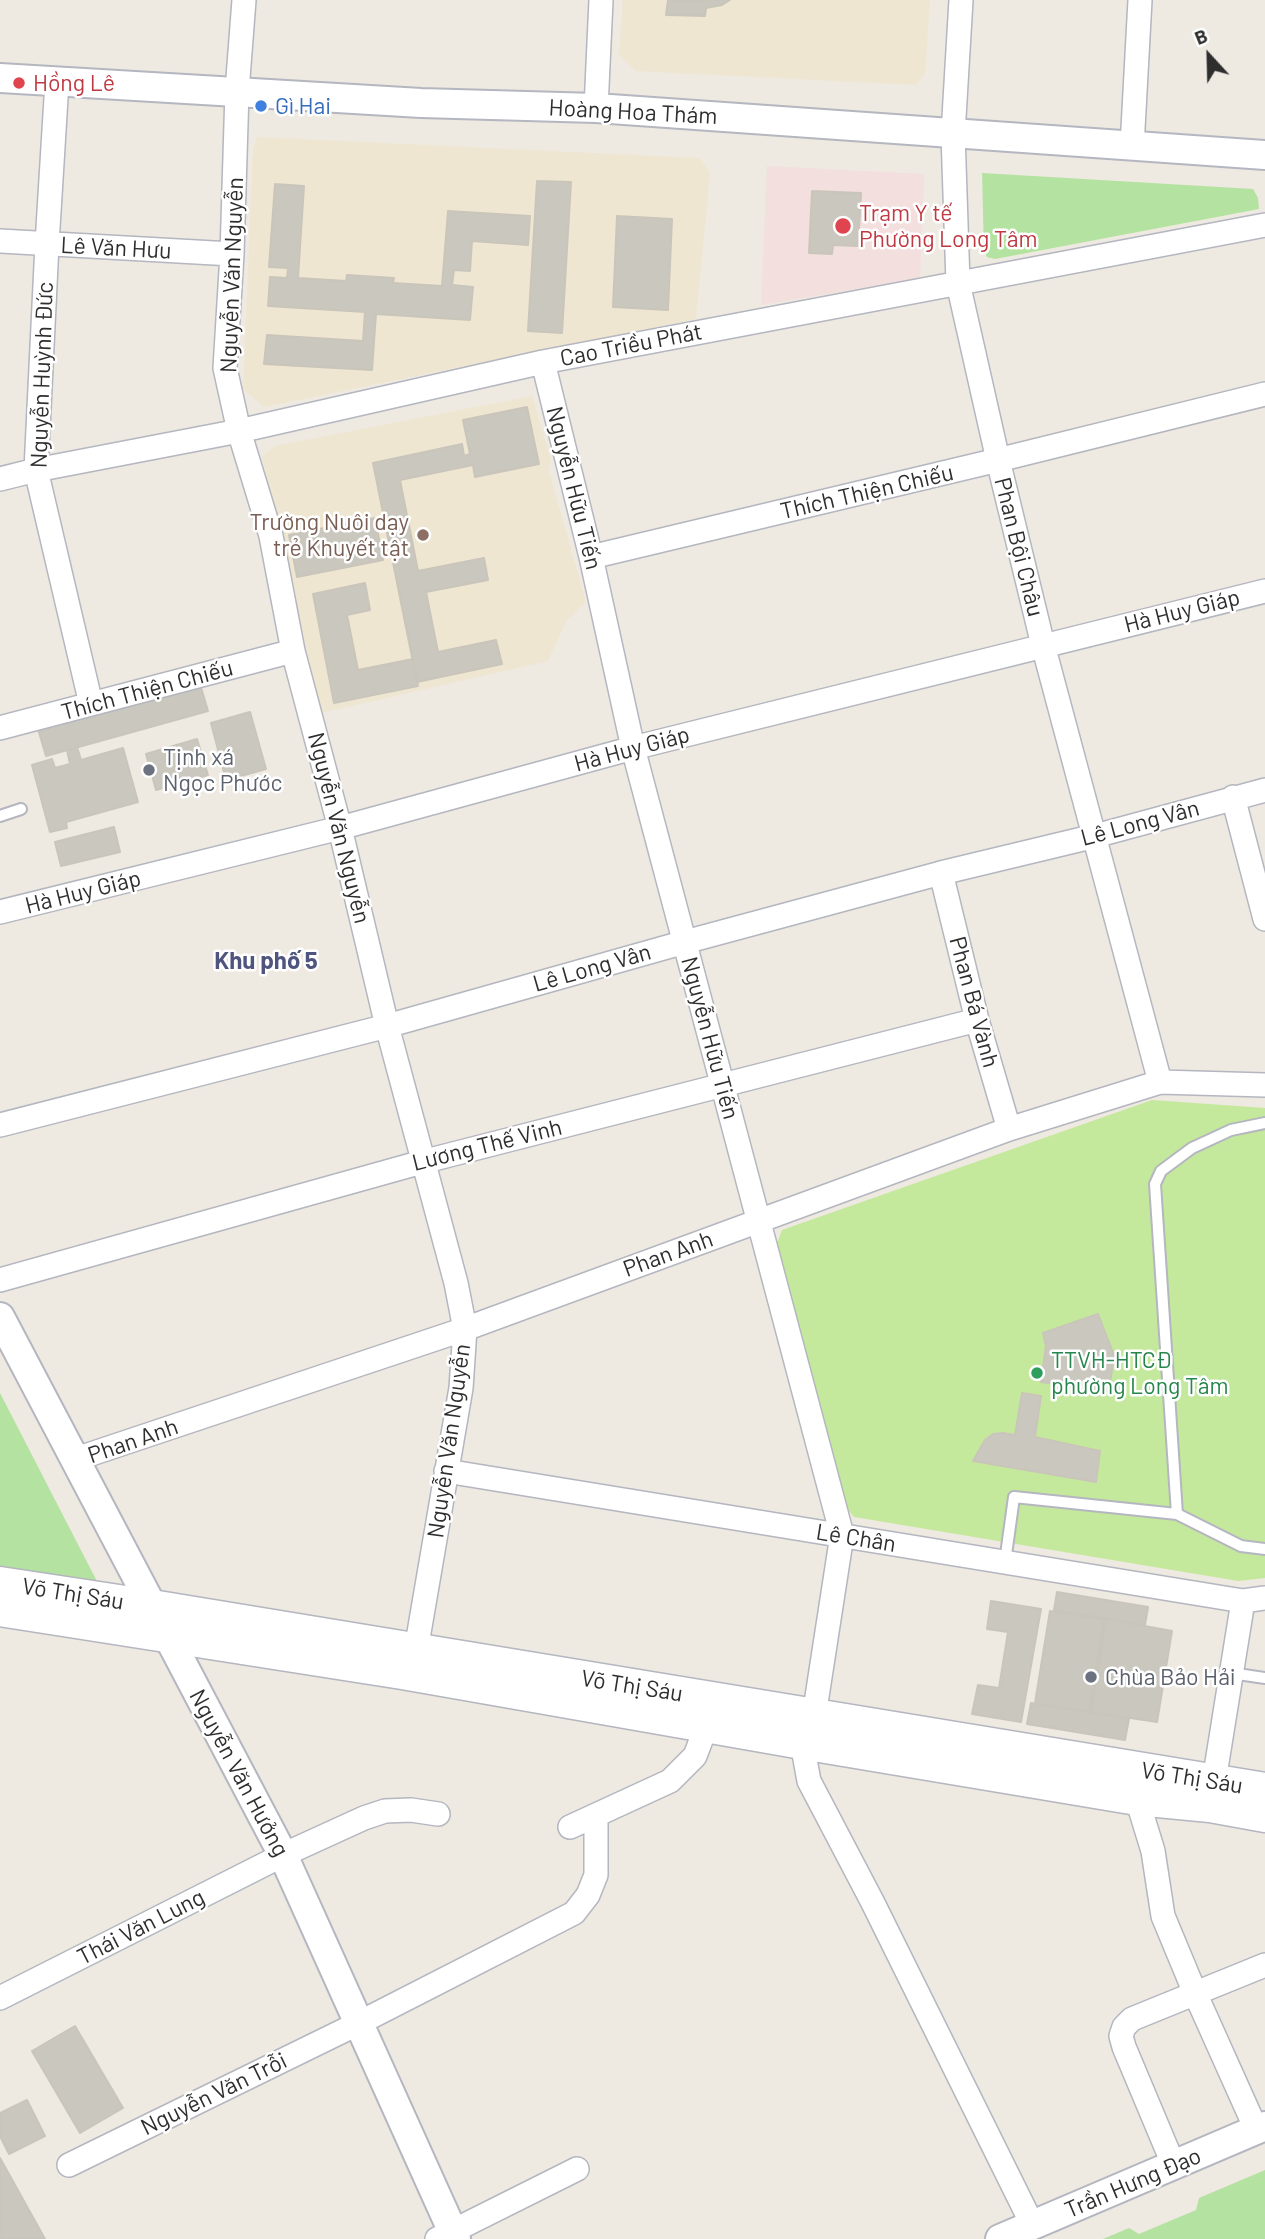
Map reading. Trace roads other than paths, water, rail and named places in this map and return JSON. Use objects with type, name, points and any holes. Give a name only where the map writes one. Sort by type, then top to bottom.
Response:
[{"type":"main road","name":"Võ Thị Sáu","points":[[0,1583],[416,1650],[1137,1799],[1265,1816]]},
{"type":"main road","name":"Võ Thị Sáu","points":[[0,1610],[402,1673],[706,1727],[808,1730],[1265,1789]]},
{"type":"street","name":"Nguyễn Văn Nguyễn","points":[[244,0],[237,91],[225,368],[239,431],[271,536],[293,651],[340,828],[422,1162],[453,1271],[465,1329],[461,1388],[416,1650]]},
{"type":"street","points":[[596,108],[601,0]]},
{"type":"street","name":"Phan Bội Châu","points":[[961,0],[953,134],[958,283],[1043,645],[1160,1083]]},
{"type":"street","points":[[1132,147],[1140,0]]},
{"type":"street","name":"Hoàng Hoa Thám","points":[[0,78],[421,103],[596,108],[1265,155]]},
{"type":"street","name":"Nguyễn Huỳnh Đức","points":[[57,82],[36,470],[91,704]]},
{"type":"street","name":"Cao Triều Phát","points":[[0,479],[239,431],[543,362],[1265,225]]},
{"type":"street","name":"Lê Văn Hưu","points":[[0,241],[232,254]]},
{"type":"street","name":"Nguyễn Hữu Tiến","points":[[543,362],[591,557],[633,748],[842,1535],[808,1730],[809,1781],[873,1903],[1032,2225]]},
{"type":"street","name":"Thích Thiện Chiếu","points":[[591,557],[1265,394]]},
{"type":"street","name":"Hà Huy Giáp","points":[[0,912],[340,828],[633,748],[1265,591]]},
{"type":"street","name":"Thích Thiện Chiếu","points":[[0,728],[293,651]]},
{"type":"street","name":"Lê Long Vân","points":[[0,1125],[387,1026],[941,873],[1095,836],[1265,790]]},
{"type":"street","points":[[1233,797],[1265,919]]},
{"type":"street","name":"Phan Bá Vành","points":[[941,873],[977,1020],[1009,1129]]},
{"type":"street","name":"Lương Thế Vinh","points":[[0,1280],[422,1162],[977,1020]]},
{"type":"street","name":"Phan Anh","points":[[76,1460],[465,1329],[1009,1129],[1160,1083],[1265,1084]]},
{"type":"street","name":"Nguyễn Văn Hưởng","points":[[0,1317],[283,1855],[359,2023],[449,2237]]},
{"type":"street","name":"Lê Chân","points":[[446,1471],[1254,1600]]},
{"type":"street","points":[[1214,1781],[1231,1673],[1254,1600]]},
{"type":"street","points":[[570,1827],[670,1782],[695,1756],[706,1727]]},
{"type":"street","points":[[1137,1799],[1153,1851],[1163,1916],[1195,1993],[1261,2127]]},
{"type":"street","name":"Thái Văn Lung","points":[[0,1998],[283,1855],[385,1811],[411,1810],[438,1814]]},
{"type":"street","name":"Nguyễn Văn Trỗi","points":[[69,2165],[359,2023],[574,1913],[588,1895],[596,1875],[596,1817]]},
{"type":"street","points":[[1174,2166],[1121,2036],[1124,2027],[1132,2019],[1265,1965]]},
{"type":"street","name":"Trần Hưng Đạo","points":[[1000,2239],[1261,2127]]},
{"type":"street","points":[[449,2237],[577,2169]]},
{"type":"lane","points":[[0,816],[21,809]]},
{"type":"lane","points":[[1177,1514],[1155,1184],[1161,1171],[1192,1148],[1231,1130],[1265,1124]]},
{"type":"lane","points":[[1005,1562],[1014,1497],[1177,1514],[1241,1546],[1265,1549]]},
{"type":"lane","points":[[1231,1673],[1265,1678]]},
{"type":"place","name":"Hồng Lê","points":[[19,83]]},
{"type":"place","name":"Gì Hai","points":[[261,106]]},
{"type":"place","name":"Trạm Y tế Phường Long Tâm","points":[[843,226]]},
{"type":"place","name":"Trường Nuôi dạy trẻ Khuyết tật","points":[[423,535]]},
{"type":"place","name":"Tịnh xá Ngọc Phước","points":[[149,770]]},
{"type":"place","name":"TTVH-HTCĐ phường Long Tâm","points":[[1037,1373]]},
{"type":"place","name":"Chùa Bảo Hải","points":[[1091,1677]]},
{"type":"district","name":"Khu phố 5","points":[[266,961]]}]
